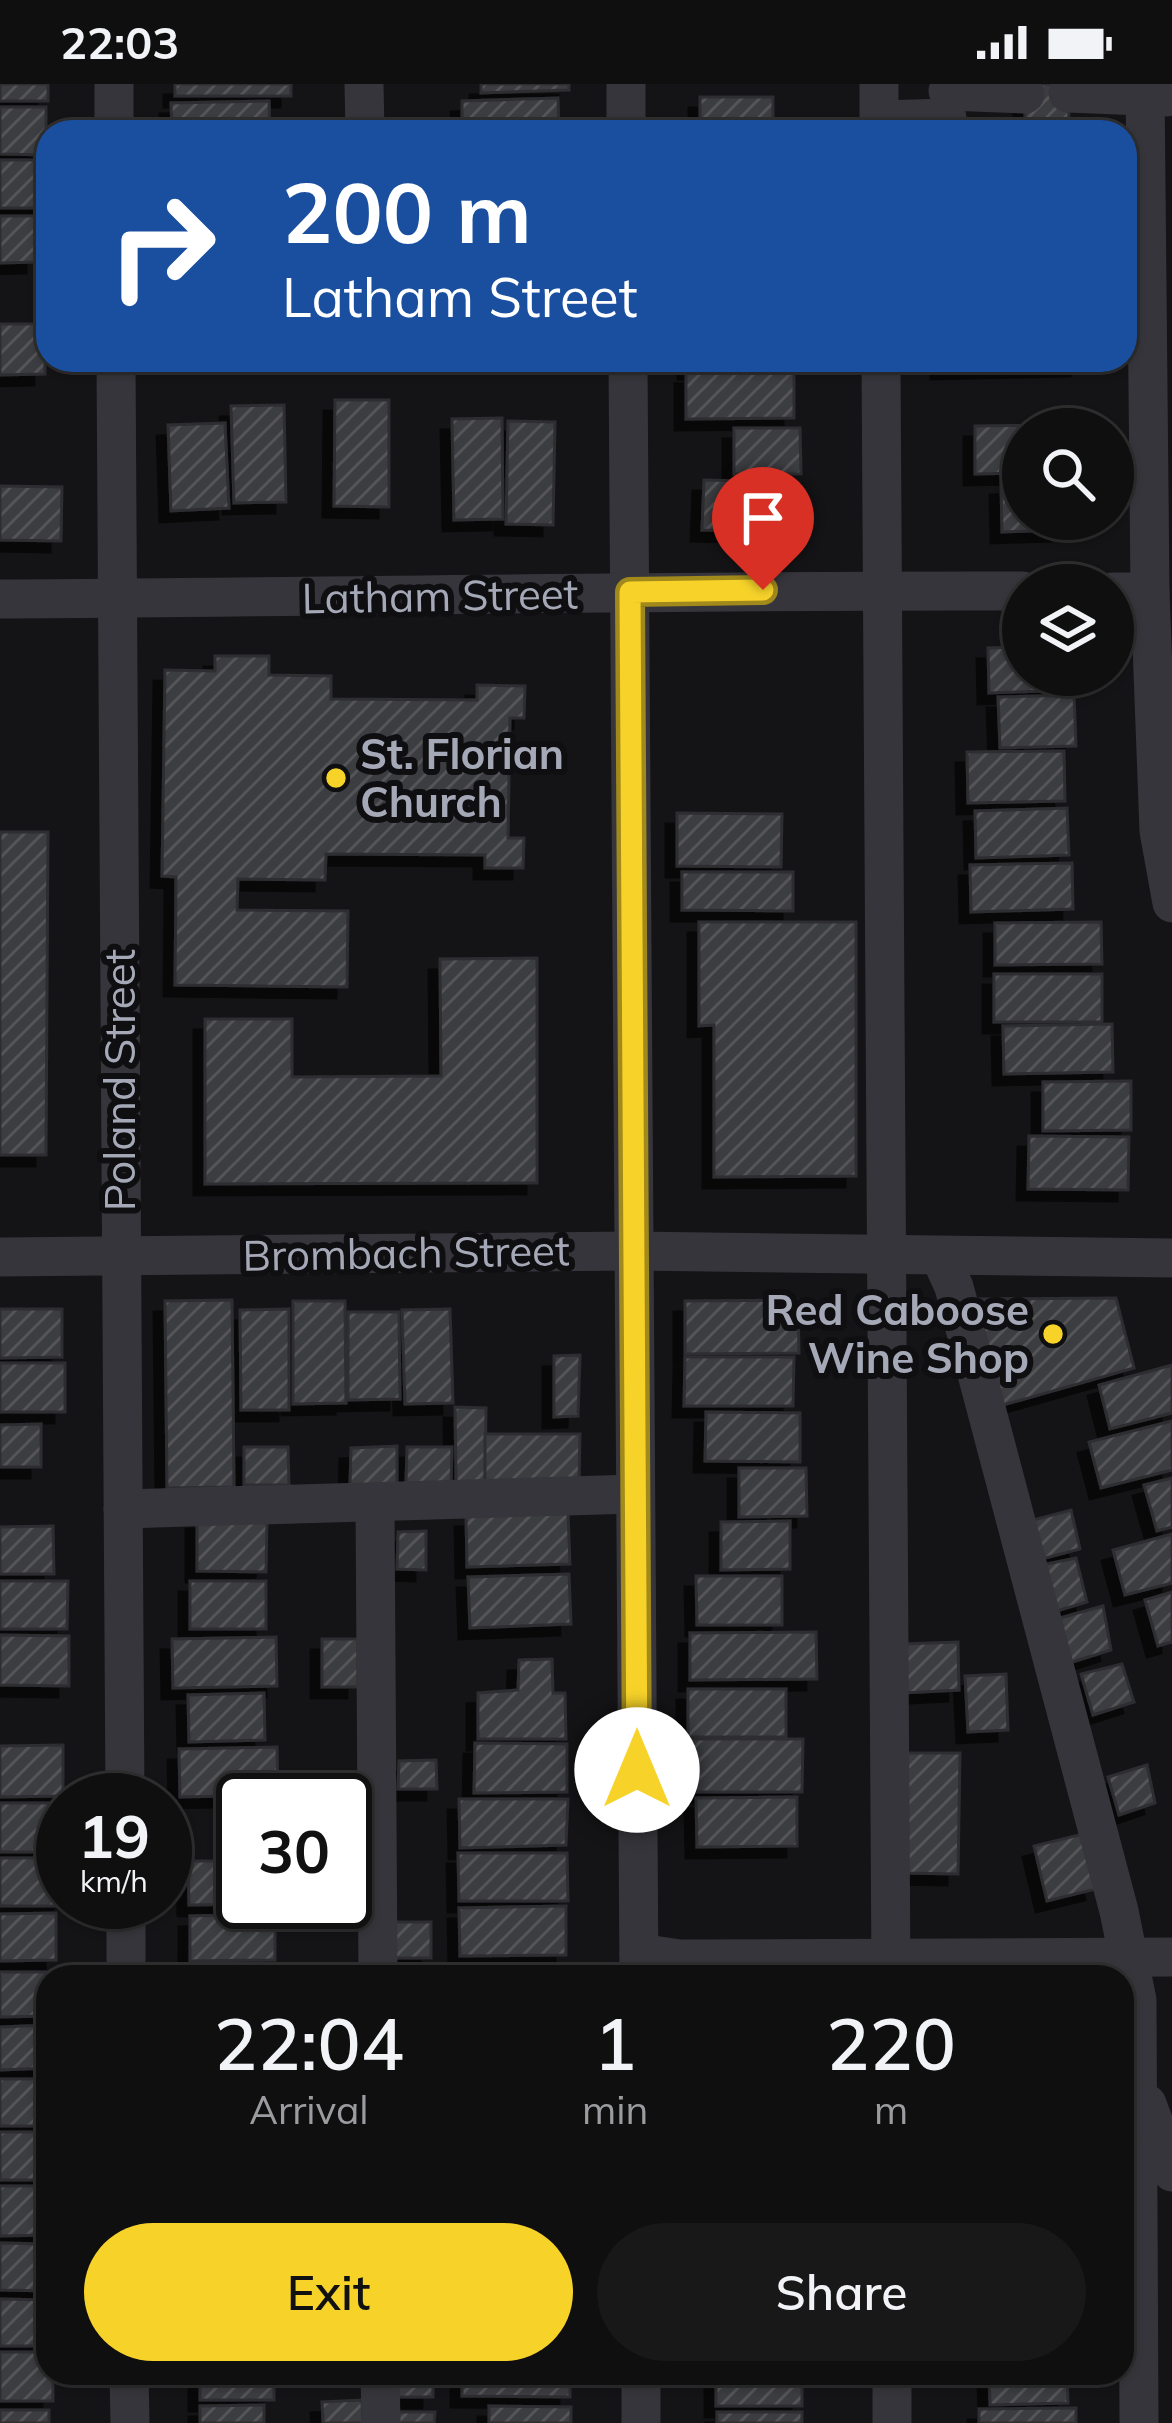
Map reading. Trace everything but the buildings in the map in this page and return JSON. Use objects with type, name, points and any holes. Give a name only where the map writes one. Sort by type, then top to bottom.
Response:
[{"type":"street","points":[[114,84],[115,120]]},
{"type":"street","points":[[364,84],[364,120]]},
{"type":"street","points":[[626,84],[626,120]]},
{"type":"street","points":[[1068,93],[1146,110],[1137,201]]},
{"type":"street","points":[[879,112],[1025,94]]},
{"type":"street","points":[[1134,578],[1160,461],[1137,221]]},
{"type":"street","name":"Poland Street","points":[[116,372],[125,1773]]},
{"type":"street","points":[[628,372],[639,1965],[680,1959],[821,1965]]},
{"type":"street","points":[[881,372],[891,1965]]},
{"type":"street","name":"Latham Street","points":[[0,599],[1002,591]]},
{"type":"street","points":[[1134,618],[1172,903]]},
{"type":"street","name":"Brombach Street","points":[[0,1257],[633,1251],[1172,1258]]},
{"type":"street","points":[[940,1256],[954,1287],[1130,1965]]},
{"type":"street","points":[[123,1509],[635,1494]]},
{"type":"street","points":[[375,1502],[378,1965]]},
{"type":"street","points":[[126,1929],[126,1965]]},
{"type":"street","points":[[956,1965],[1172,1958]]},
{"type":"street","points":[[1134,1984],[1139,2423]]},
{"type":"street","points":[[1138,2080],[1172,2172]]},
{"type":"street","points":[[129,2385],[130,2423]]},
{"type":"street","points":[[380,2385],[381,2423]]},
{"type":"street","points":[[641,2385],[641,2423]]},
{"type":"street","points":[[892,2385],[892,2423]]},
{"type":"place","name":"St. Florian Church","points":[[336,778]]},
{"type":"place","name":"Red Caboose Wine Shop","points":[[1053,1334]]},
{"type":"route","points":[[637,1770],[630,592],[763,590]]}]
